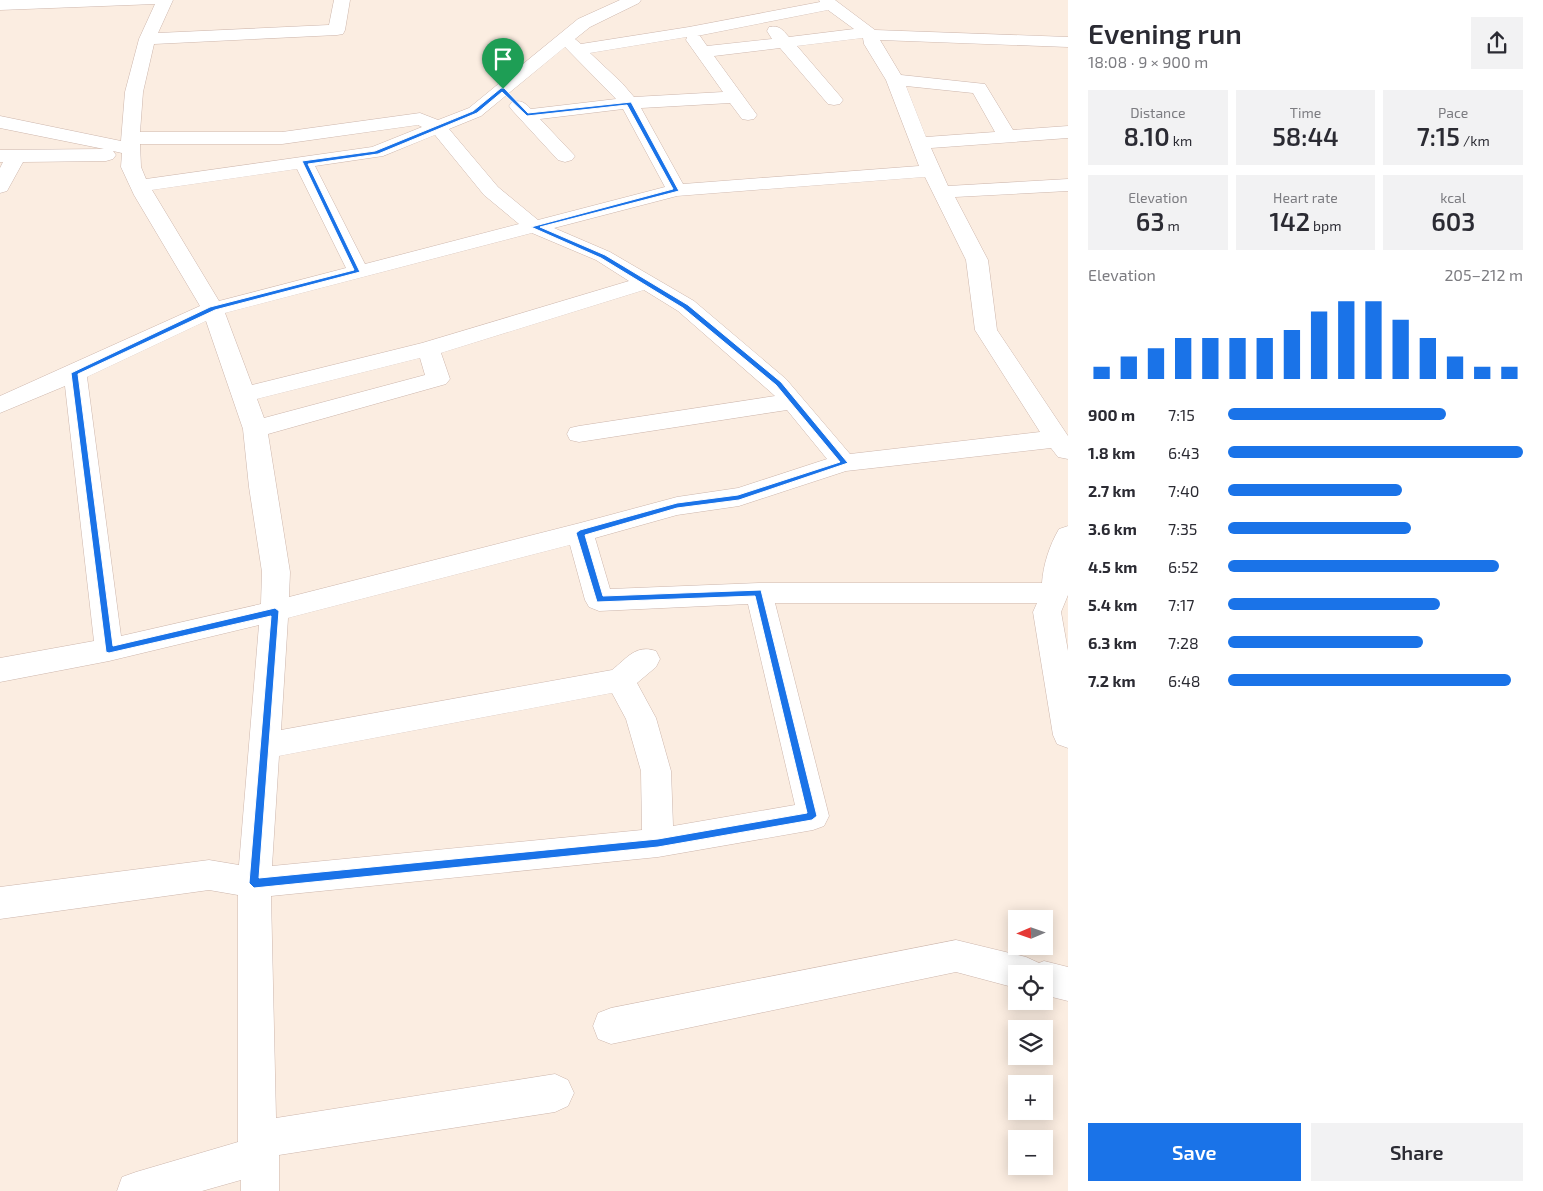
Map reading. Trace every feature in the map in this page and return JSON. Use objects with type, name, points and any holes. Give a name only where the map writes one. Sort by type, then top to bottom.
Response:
[{"type":"street","points":[[2,3],[151,0]]},
{"type":"street","points":[[166,0],[147,39],[134,92],[131,167],[140,186],[213,309],[244,395],[255,429],[262,487],[276,572],[275,611],[254,883],[259,1162]]},
{"type":"street","points":[[147,39],[337,30],[342,0]]},
{"type":"street","points":[[140,186],[376,152],[475,112],[503,89],[572,44],[584,23],[633,0]]},
{"type":"street","points":[[0,670],[109,650],[275,611],[580,533],[677,506],[739,498],[844,463],[1062,445],[986,330],[977,260],[931,171],[895,80],[872,44],[869,34],[851,18],[829,3],[764,18],[689,32],[572,44]]},
{"type":"street","points":[[764,18],[834,100]]},
{"type":"street","points":[[689,32],[748,115]]},
{"type":"street","points":[[704,52],[869,34],[1068,42]]},
{"type":"street","points":[[572,44],[616,87],[629,103],[677,190]]},
{"type":"street","points":[[895,80],[979,88],[1007,137]]},
{"type":"street","points":[[503,89],[565,156]]},
{"type":"street","points":[[527,115],[629,103],[735,97]]},
{"type":"street","points":[[0,187],[8,156],[282,138],[420,119],[438,127],[490,191],[534,227],[603,256],[693,312],[778,384],[844,463]]},
{"type":"street","points":[[0,122],[131,147]]},
{"type":"street","points":[[919,143],[1068,132]]},
{"type":"street","points":[[304,163],[358,271]]},
{"type":"street","points":[[0,405],[75,373],[213,309],[677,190],[931,171]]},
{"type":"street","points":[[943,192],[1068,185]]},
{"type":"street","points":[[244,395],[428,349],[647,282]]},
{"type":"street","points":[[255,429],[438,379],[428,349]]},
{"type":"street","points":[[75,373],[109,650]]},
{"type":"street","points":[[579,434],[793,401]]},
{"type":"street","points":[[580,533],[600,600],[758,592],[1055,593]]},
{"type":"street","points":[[1068,536],[1056,574],[1055,593],[1047,612],[1068,734]]},
{"type":"street","points":[[0,903],[209,875],[254,883],[658,843],[812,816],[758,592]]},
{"type":"street","points":[[265,746],[620,680],[646,659]]},
{"type":"street","points":[[620,680],[641,718],[656,771],[658,843]]},
{"type":"street","points":[[611,1026],[956,956],[1008,969]]},
{"type":"street","points":[[1053,980],[1068,984]]},
{"type":"street","points":[[136,1191],[555,1093]]},
{"type":"route","points":[[503,89],[527,115],[629,103],[677,190],[534,227],[603,256],[686,306],[778,384],[844,463],[739,498],[677,506],[580,533],[600,600],[758,592],[812,816],[658,843],[254,883],[275,611],[109,650],[75,373],[213,309],[358,271],[304,163],[376,152],[475,112],[503,89]]}]
